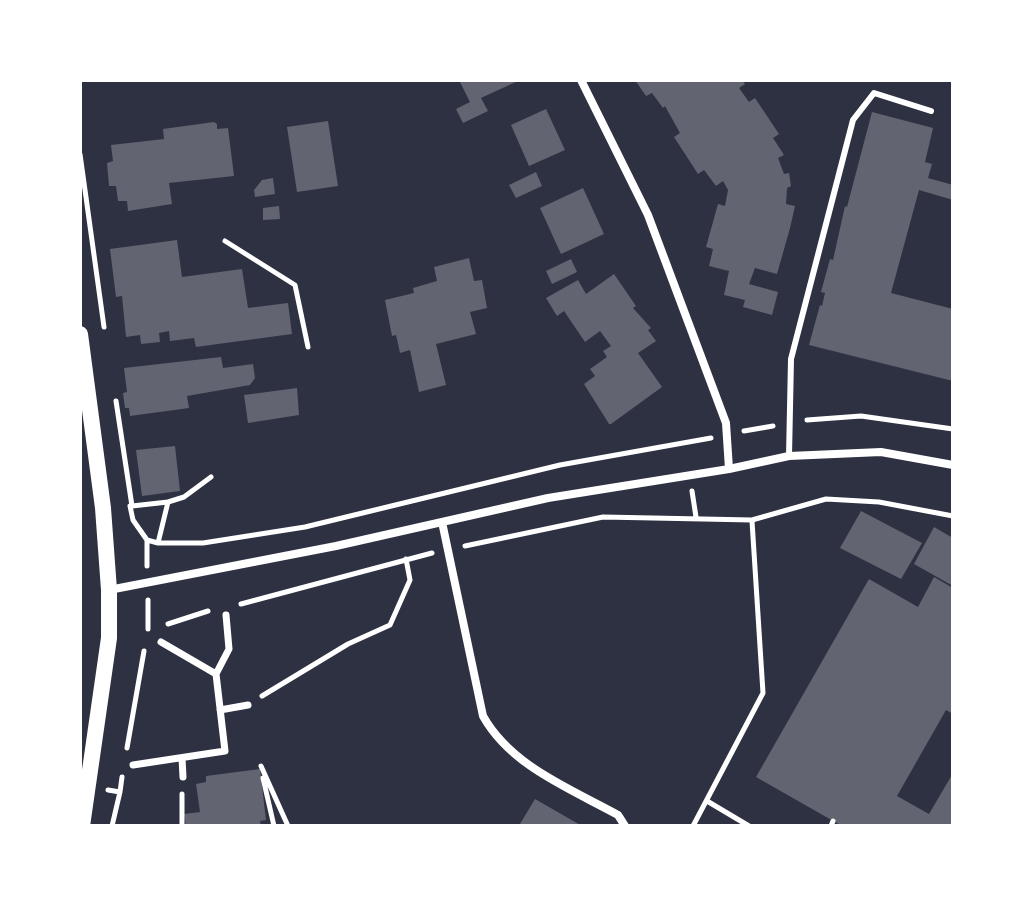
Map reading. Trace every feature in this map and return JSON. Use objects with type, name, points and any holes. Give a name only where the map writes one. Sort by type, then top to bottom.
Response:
[{"type":"main road","points":[[80,334],[103,508],[109,590],[109,638],[82,826]]},
{"type":"street","points":[[581,80],[648,215],[726,423],[729,469]]},
{"type":"street","points":[[109,590],[147,585],[548,498],[729,469],[789,456],[881,452],[953,465]]},
{"type":"street","points":[[442,522],[483,716],[494,736],[530,767],[618,815],[625,826]]},
{"type":"street","points":[[129,765],[225,751],[216,674],[229,649],[226,615]]},
{"type":"street","points":[[161,642],[216,674]]},
{"type":"street","points":[[220,710],[248,705]]},
{"type":"street","points":[[182,758],[183,777]]},
{"type":"lane","points":[[789,456],[791,359],[853,120],[874,93],[931,111]]},
{"type":"path","points":[[225,241],[295,285],[308,347]]},
{"type":"path","points":[[147,540],[158,543],[203,543],[305,527],[560,465],[790,423],[861,416],[953,429]]},
{"type":"path","points":[[148,549],[147,540],[133,520],[129,506],[184,497],[211,477]]},
{"type":"path","points":[[234,605],[406,559],[603,517],[752,520],[826,499],[879,502],[953,516]]},
{"type":"path","points":[[158,543],[168,502]]},
{"type":"path","points":[[693,826],[763,693],[752,520]]},
{"type":"path","points":[[248,705],[348,644],[390,625],[410,580],[406,559]]},
{"type":"path","points":[[149,618],[148,631],[211,610]]},
{"type":"path","points":[[127,752],[145,645]]},
{"type":"path","points":[[112,826],[129,765]]},
{"type":"path","points":[[274,826],[261,766],[288,826]]},
{"type":"path","points":[[182,826],[183,777]]},
{"type":"path","points":[[111,791],[120,792]]},
{"type":"path","points":[[707,801],[749,826]]},
{"type":"building","points":[[459,80],[520,80],[481,98],[488,111],[463,123],[456,109],[470,102]]},
{"type":"building","points":[[635,80],[742,80],[745,84],[739,88],[749,102],[755,98],[779,134],[773,138],[784,155],[778,158],[784,174],[789,173],[791,186],[787,188],[786,204],[795,206],[777,274],[755,268],[749,284],[778,292],[772,315],[743,307],[745,300],[724,295],[729,271],[709,266],[713,249],[706,247],[718,204],[725,206],[728,190],[723,181],[716,186],[704,170],[698,174],[674,137],[680,133],[665,106],[663,108],[652,93],[646,96]]},
{"type":"building","points":[[546,109],[565,150],[529,166],[511,125]]},
{"type":"building","points":[[872,112],[933,128],[925,162],[932,164],[928,178],[953,185],[953,200],[919,190],[891,293],[953,309],[953,381],[809,345]]},
{"type":"building","points":[[328,121],[338,186],[297,192],[287,127]]},
{"type":"building","points":[[214,122],[217,129],[228,128],[234,176],[169,183],[172,204],[128,211],[127,201],[118,201],[116,186],[109,186],[107,163],[113,161],[111,145],[164,139],[163,129]]},
{"type":"building","points":[[536,172],[542,186],[516,198],[509,185]]},
{"type":"building","points":[[273,178],[275,194],[255,197],[254,190],[262,180]]},
{"type":"building","points":[[583,188],[604,234],[561,254],[540,208]]},
{"type":"building","points":[[279,206],[280,219],[263,220],[263,208]]},
{"type":"building","points":[[177,240],[182,277],[242,269],[248,308],[288,303],[292,334],[196,347],[194,338],[170,341],[169,331],[159,333],[160,342],[141,344],[140,335],[126,337],[122,296],[116,297],[110,249]]},
{"type":"building","points":[[469,258],[474,281],[482,280],[487,308],[470,312],[476,334],[436,344],[446,385],[419,392],[410,350],[400,353],[396,335],[392,336],[385,300],[414,293],[413,288],[437,281],[434,267]]},
{"type":"building","points":[[571,259],[577,272],[552,284],[546,271]]},
{"type":"building","points":[[614,274],[636,306],[633,308],[651,328],[648,330],[656,341],[638,353],[662,387],[609,424],[584,384],[595,376],[590,369],[607,357],[603,351],[611,346],[600,331],[585,342],[564,311],[557,316],[546,298],[578,280],[586,294]]},
{"type":"building","points":[[221,357],[223,368],[253,364],[255,378],[250,385],[187,396],[189,408],[130,416],[129,408],[125,408],[124,368]]},
{"type":"building","points":[[297,388],[299,415],[248,423],[244,395]]},
{"type":"building","points":[[175,446],[180,491],[142,496],[136,450]]},
{"type":"building","points":[[861,511],[922,543],[901,579],[840,548]]},
{"type":"building","points":[[934,527],[953,538],[953,586],[914,564]]},
{"type":"building","points":[[934,577],[953,588],[953,714],[946,710],[897,796],[929,814],[953,773],[953,826],[842,826],[756,777],[869,579],[918,607]]},
{"type":"building","points":[[260,769],[266,820],[260,821],[261,826],[186,826],[184,814],[200,812],[196,784],[206,782],[206,776]]},
{"type":"building","points":[[535,799],[582,826],[520,824]]}]
